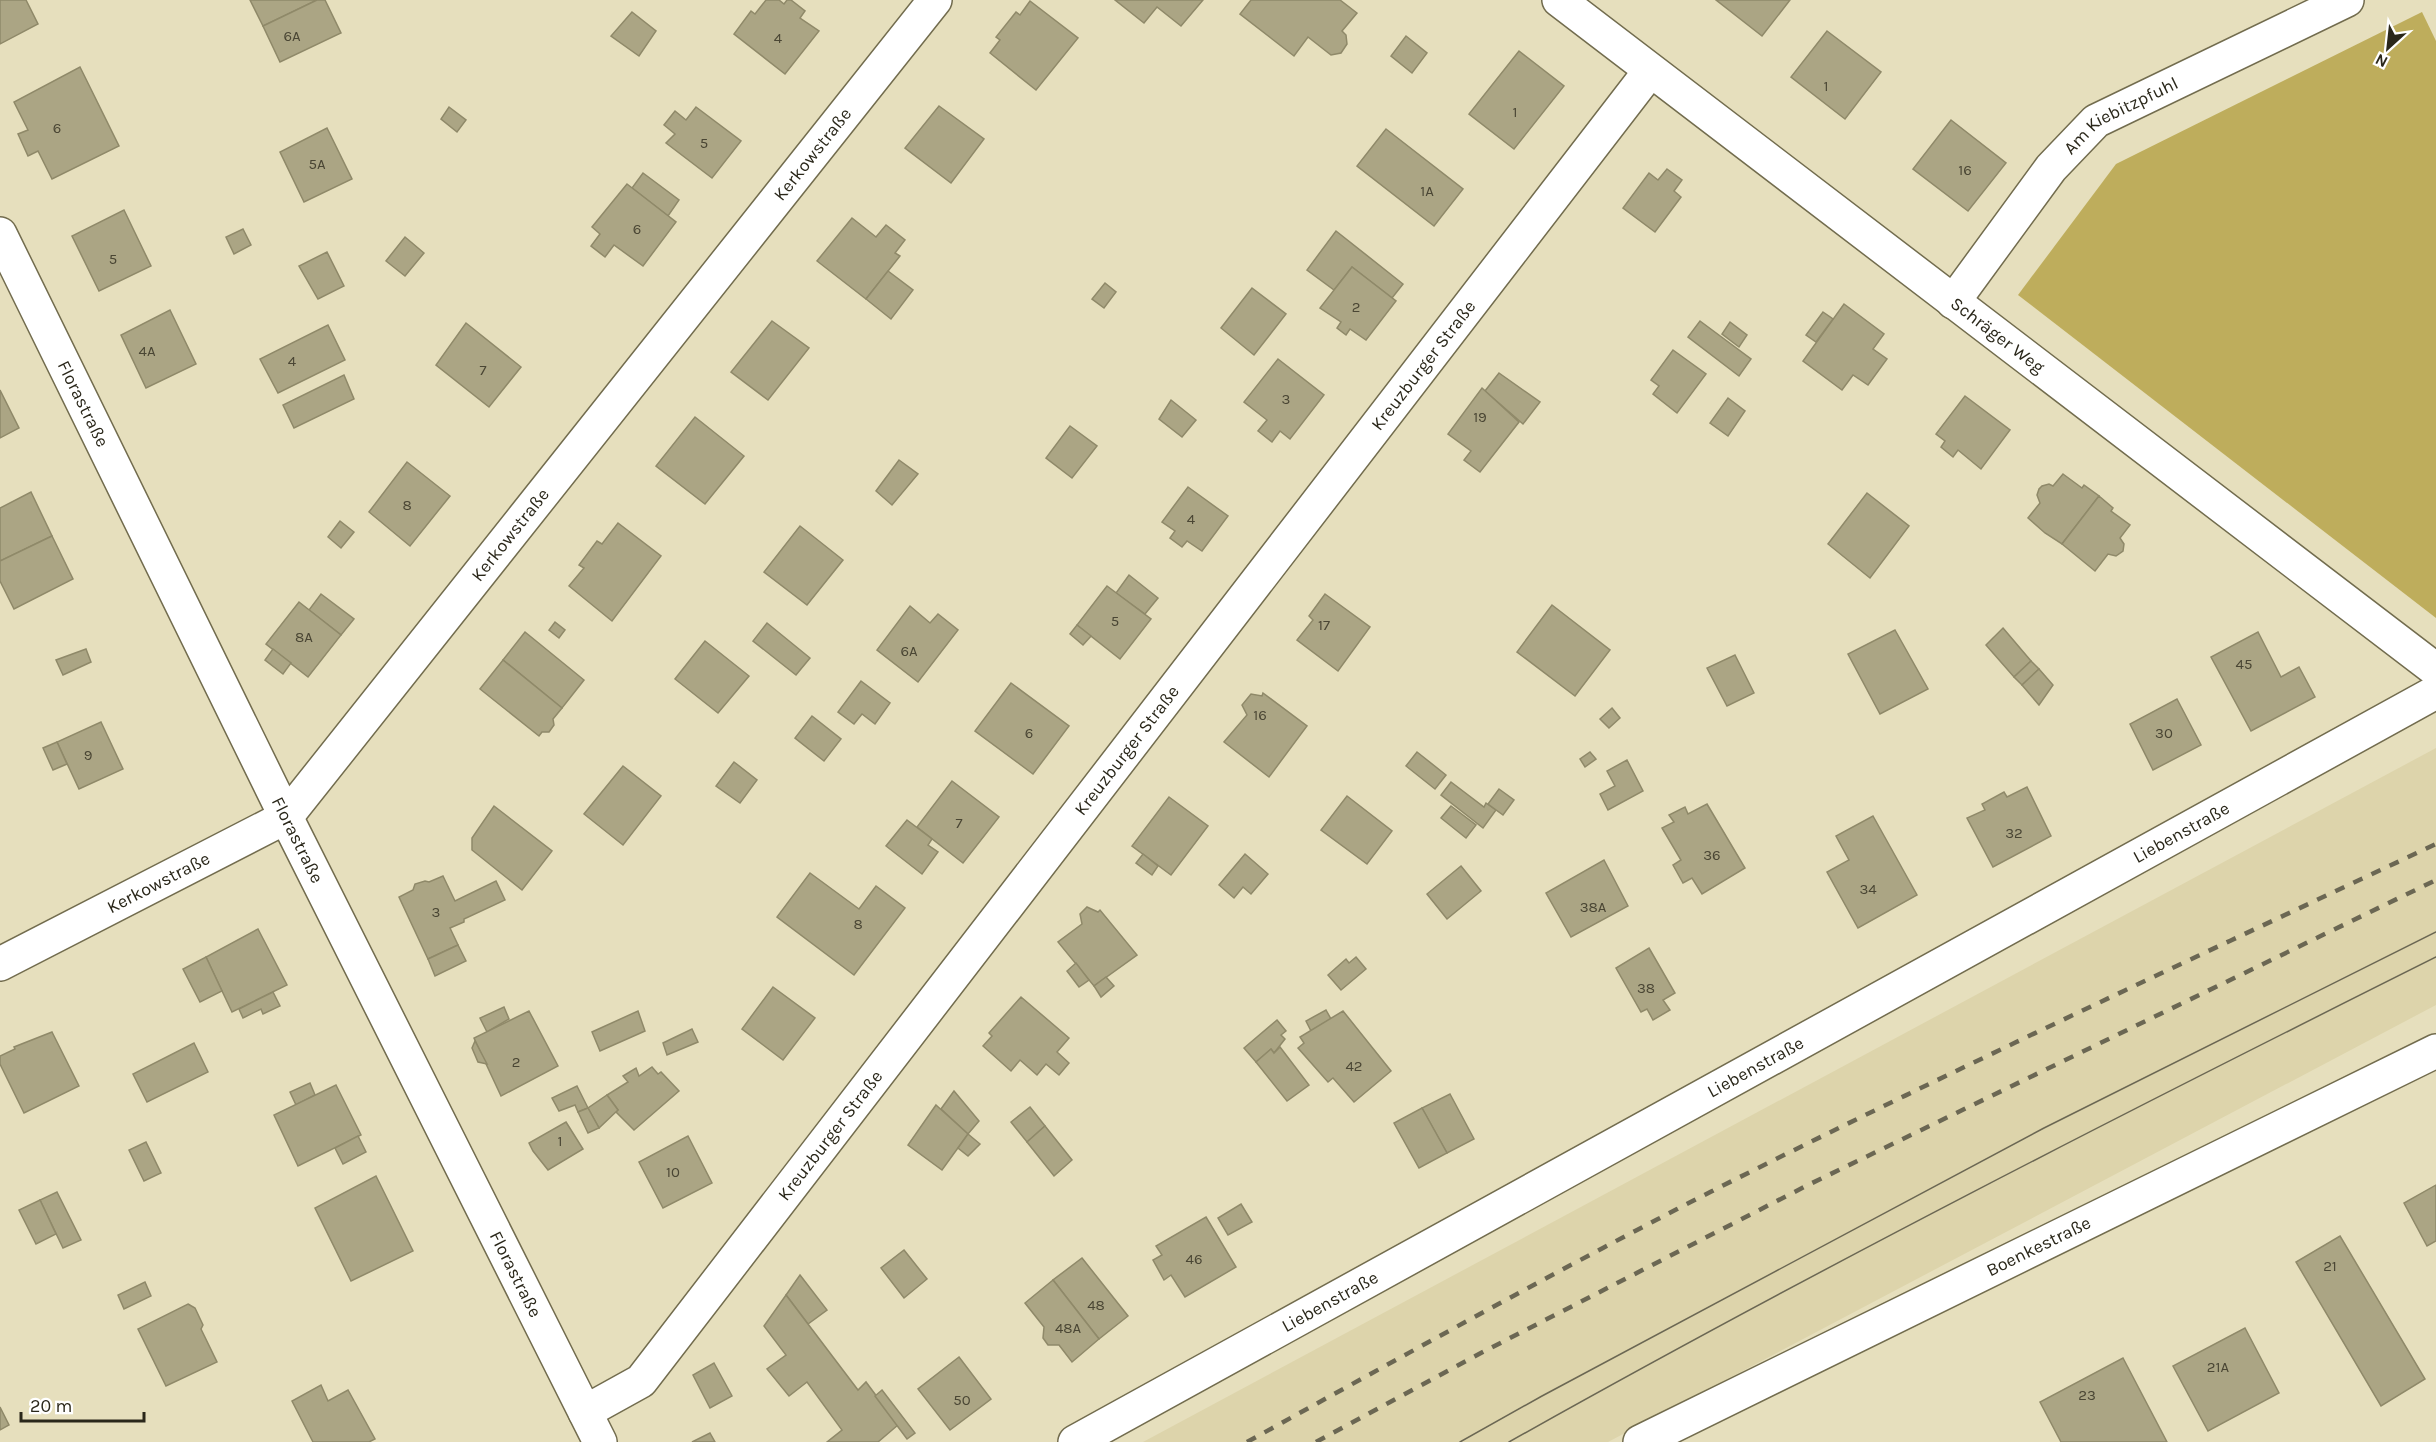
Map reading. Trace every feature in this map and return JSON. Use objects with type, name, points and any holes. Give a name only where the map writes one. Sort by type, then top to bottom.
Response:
[{"type":"street","name":"Kerkowstraße","points":[[0,964],[286,817],[935,0]]},
{"type":"street","name":"Schräger Weg","points":[[1559,0],[2436,670]]},
{"type":"street","name":"Am Kiebitzpfuhl","points":[[1953,302],[2051,168],[2096,121],[2347,0]]},
{"type":"street","name":"Kreuzburger Straße","points":[[585,1412],[641,1381],[1650,71]]},
{"type":"street","name":"Florastraße","points":[[0,234],[286,817],[600,1442]]},
{"type":"street","name":"Liebenstraße","points":[[1075,1442],[2436,692]]},
{"type":"street","name":"Boenkestraße","points":[[1640,1442],[2436,1051]]},
{"type":"shaded area","points":[[2422,12],[2436,41],[2436,618],[2018,295],[2116,164]]},
{"type":"shaded area","points":[[2436,748],[2436,1005],[1608,1442],[1143,1442]]},
{"type":"building","points":[[0,0],[26,0],[38,24],[0,44]]},
{"type":"building","points":[[250,0],[317,0],[263,26]]},
{"type":"building","points":[[317,0],[325,0],[341,33],[280,62],[263,26]]},
{"type":"building","points":[[766,0],[779,0],[784,4],[787,0],[791,0],[805,11],[800,18],[819,31],[785,74],[734,34],[751,11],[755,14]]},
{"type":"building","points":[[1115,0],[1203,0],[1181,26],[1157,7],[1144,23]]},
{"type":"building","points":[[1251,0],[1340,0],[1357,13],[1342,31],[1346,35],[1347,44],[1341,53],[1331,55],[1308,37],[1294,56],[1240,14]]},
{"type":"building","points":[[1716,0],[1790,0],[1762,36]]},
{"type":"building","points":[[1030,1],[1078,38],[1036,90],[990,53],[1000,40],[996,37],[1016,12],[1020,15]]},
{"type":"building","points":[[632,12],[656,31],[639,56],[611,36]]},
{"type":"building","points":[[1827,31],[1881,72],[1845,119],[1791,77]]},
{"type":"building","points":[[1406,36],[1427,53],[1412,73],[1391,56]]},
{"type":"building","points":[[1519,51],[1564,86],[1514,149],[1469,114]]},
{"type":"building","points":[[80,67],[119,146],[52,179],[38,151],[28,156],[18,134],[28,130],[14,102]]},
{"type":"building","points":[[939,106],[984,139],[951,183],[905,148]]},
{"type":"building","points":[[449,107],[466,120],[457,132],[441,119]]},
{"type":"building","points":[[696,107],[741,141],[712,178],[666,143],[675,134],[664,125],[675,111],[686,120]]},
{"type":"building","points":[[1951,120],[2006,163],[1968,211],[1913,169]]},
{"type":"building","points":[[327,128],[352,179],[304,202],[280,152]]},
{"type":"building","points":[[1386,129],[1463,189],[1434,226],[1357,166]]},
{"type":"building","points":[[1667,169],[1682,180],[1674,191],[1681,197],[1655,232],[1623,208],[1649,173],[1658,180]]},
{"type":"building","points":[[643,173],[679,200],[668,216],[632,188]]},
{"type":"building","points":[[627,184],[676,222],[643,266],[614,245],[605,257],[591,246],[600,234],[592,227]]},
{"type":"building","points":[[124,210],[151,266],[99,291],[72,236]]},
{"type":"building","points":[[852,218],[876,237],[886,225],[905,240],[895,253],[900,256],[866,299],[817,261]]},
{"type":"building","points":[[243,229],[251,245],[234,254],[226,237]]},
{"type":"building","points":[[1336,231],[1403,284],[1392,298],[1352,267],[1334,290],[1307,270]]},
{"type":"building","points":[[405,237],[424,253],[405,276],[386,261]]},
{"type":"building","points":[[327,252],[344,286],[318,299],[299,266]]},
{"type":"building","points":[[1352,267],[1396,301],[1366,340],[1350,329],[1346,335],[1337,328],[1341,322],[1320,308]]},
{"type":"building","points":[[888,271],[913,290],[891,319],[866,299]]},
{"type":"building","points":[[1105,283],[1116,292],[1104,308],[1092,299]]},
{"type":"building","points":[[1252,288],[1286,314],[1254,355],[1221,328]]},
{"type":"building","points":[[1844,304],[1884,334],[1873,349],[1887,359],[1868,385],[1853,375],[1842,390],[1803,361]]},
{"type":"building","points":[[170,310],[196,364],[146,388],[121,335]]},
{"type":"building","points":[[1823,312],[1833,319],[1816,342],[1806,335]]},
{"type":"building","points":[[772,321],[809,348],[768,400],[731,372]]},
{"type":"building","points":[[1700,321],[1751,359],[1739,376],[1688,337]]},
{"type":"building","points":[[1730,322],[1747,335],[1739,347],[1722,334]]},
{"type":"building","points":[[466,323],[521,367],[489,407],[436,365]]},
{"type":"building","points":[[328,325],[345,360],[278,393],[260,359]]},
{"type":"building","points":[[1673,350],[1706,374],[1677,413],[1653,394],[1659,386],[1651,380]]},
{"type":"building","points":[[1278,359],[1324,395],[1290,439],[1280,431],[1272,442],[1258,431],[1267,420],[1244,402]]},
{"type":"building","points":[[1499,373],[1540,402],[1523,424],[1485,391]]},
{"type":"building","points":[[344,375],[354,399],[294,428],[283,405]]},
{"type":"building","points":[[1482,388],[1519,422],[1480,472],[1464,460],[1471,451],[1448,434]]},
{"type":"building","points":[[0,390],[19,428],[0,438]]},
{"type":"building","points":[[1965,396],[2010,430],[1981,469],[1958,450],[1953,457],[1941,447],[1945,441],[1936,434]]},
{"type":"building","points":[[1728,398],[1745,411],[1728,436],[1710,423]]},
{"type":"building","points":[[1171,400],[1196,420],[1182,437],[1159,419]]},
{"type":"building","points":[[695,417],[744,456],[705,504],[656,466]]},
{"type":"building","points":[[1070,426],[1097,446],[1072,478],[1046,458]]},
{"type":"building","points":[[899,460],[918,474],[892,505],[876,491]]},
{"type":"building","points":[[407,462],[450,496],[410,546],[369,512]]},
{"type":"building","points":[[2063,474],[2082,488],[2084,485],[2099,496],[2062,544],[2028,518],[2040,503],[2037,495],[2039,489],[2049,484],[2053,486]]},
{"type":"building","points":[[1188,487],[1228,516],[1202,551],[1187,541],[1182,547],[1170,538],[1175,531],[1162,522]]},
{"type":"building","points":[[31,492],[52,536],[0,561],[0,508]]},
{"type":"building","points":[[1867,493],[1909,526],[1870,578],[1828,544]]},
{"type":"building","points":[[2099,496],[2113,508],[2111,511],[2130,525],[2120,538],[2124,544],[2123,551],[2116,556],[2108,554],[2095,571],[2062,544]]},
{"type":"building","points":[[340,521],[354,532],[341,548],[328,537]]},
{"type":"building","points":[[618,523],[661,556],[612,621],[569,586],[584,568],[579,565],[597,541],[602,544]]},
{"type":"building","points":[[800,526],[843,560],[807,605],[764,572]]},
{"type":"building","points":[[52,536],[73,579],[14,609],[0,581],[0,561]]},
{"type":"building","points":[[1129,575],[1158,598],[1145,614],[1116,593]]},
{"type":"building","points":[[1107,586],[1151,619],[1120,659],[1077,625]]},
{"type":"building","points":[[321,594],[354,619],[341,635],[309,610]]},
{"type":"building","points":[[1325,594],[1370,627],[1338,671],[1297,640],[1313,620],[1309,616]]},
{"type":"building","points":[[299,602],[341,635],[308,677],[266,644]]},
{"type":"building","points":[[1552,605],[1610,650],[1575,696],[1517,652]]},
{"type":"building","points":[[910,606],[930,623],[938,614],[958,630],[918,682],[877,650]]},
{"type":"building","points":[[555,622],[565,630],[559,638],[549,630]]},
{"type":"building","points":[[767,623],[810,658],[796,675],[753,641]]},
{"type":"building","points":[[1077,625],[1091,636],[1083,645],[1070,634]]},
{"type":"building","points":[[2003,628],[2031,661],[2014,677],[1986,645]]},
{"type":"building","points":[[1895,630],[1928,689],[1880,714],[1848,654]]},
{"type":"building","points":[[525,632],[584,680],[562,708],[503,660]]},
{"type":"building","points":[[2258,632],[2281,677],[2299,667],[2315,697],[2251,731],[2211,657]]},
{"type":"building","points":[[705,641],[749,676],[718,713],[675,679]]},
{"type":"building","points":[[86,649],[91,662],[63,675],[56,660]]},
{"type":"building","points":[[273,649],[291,663],[283,674],[265,660]]},
{"type":"building","points":[[1735,655],[1754,693],[1727,706],[1707,668]]},
{"type":"building","points":[[503,660],[562,708],[553,719],[554,725],[549,732],[542,732],[539,736],[480,689]]},
{"type":"building","points":[[2031,661],[2039,669],[2022,685],[2014,677]]},
{"type":"building","points":[[2039,669],[2053,685],[2039,705],[2022,685]]},
{"type":"building","points":[[861,681],[890,703],[875,724],[862,714],[854,724],[838,712]]},
{"type":"building","points":[[1011,683],[1069,726],[1033,774],[975,731]]},
{"type":"building","points":[[1263,693],[1307,726],[1269,777],[1224,742],[1247,715],[1242,705],[1251,694],[1262,696]]},
{"type":"building","points":[[2177,699],[2201,745],[2153,770],[2130,724]]},
{"type":"building","points":[[1612,708],[1620,718],[1609,728],[1600,719]]},
{"type":"building","points":[[812,716],[841,739],[824,761],[795,738]]},
{"type":"building","points":[[101,722],[123,769],[79,789],[57,742]]},
{"type":"building","points":[[57,742],[67,764],[53,770],[43,748]]},
{"type":"building","points":[[1417,752],[1446,775],[1435,789],[1406,766]]},
{"type":"building","points":[[1590,752],[1596,759],[1585,767],[1580,759]]},
{"type":"building","points":[[1627,760],[1643,791],[1608,810],[1600,794],[1615,786],[1607,771]]},
{"type":"building","points":[[734,762],[757,780],[740,803],[716,786]]},
{"type":"building","points":[[623,766],[661,796],[623,845],[584,814]]},
{"type":"building","points":[[952,781],[999,817],[963,863],[917,827]]},
{"type":"building","points":[[1451,782],[1484,807],[1486,803],[1496,810],[1483,828],[1441,795]]},
{"type":"building","points":[[2027,787],[2051,836],[1993,867],[1967,818],[1985,810],[1982,804],[2004,792],[2007,797]]},
{"type":"building","points":[[1499,789],[1514,800],[1503,815],[1488,804]]},
{"type":"building","points":[[1347,796],[1392,831],[1367,864],[1321,830]]},
{"type":"building","points":[[1169,797],[1208,826],[1171,875],[1132,846]]},
{"type":"building","points":[[1707,804],[1745,868],[1702,894],[1692,878],[1683,883],[1673,865],[1681,860],[1662,828],[1674,822],[1669,815],[1685,807],[1688,814]]},
{"type":"building","points":[[494,806],[552,851],[522,890],[472,850],[472,838]]},
{"type":"building","points":[[1451,806],[1476,825],[1466,838],[1441,818]]},
{"type":"building","points":[[1873,816],[1917,895],[1858,928],[1827,872],[1849,860],[1836,836]]},
{"type":"building","points":[[907,820],[932,839],[928,845],[938,852],[922,874],[886,846]]},
{"type":"building","points":[[1143,854],[1158,866],[1152,875],[1136,863]]},
{"type":"building","points":[[1245,854],[1268,874],[1251,894],[1243,887],[1234,898],[1219,885]]},
{"type":"building","points":[[1604,860],[1628,906],[1571,937],[1546,893]]},
{"type":"building","points":[[1461,866],[1481,891],[1447,919],[1427,894]]},
{"type":"building","points":[[810,873],[859,909],[876,886],[905,908],[854,975],[777,917]]},
{"type":"building","points":[[443,876],[455,901],[496,881],[505,900],[450,928],[458,945],[428,959],[399,897],[413,890],[415,884],[429,882]]},
{"type":"building","points":[[1087,907],[1098,912],[1100,910],[1137,955],[1094,986],[1058,942],[1082,924],[1080,914]]},
{"type":"building","points":[[258,929],[287,985],[232,1012],[206,957]]},
{"type":"building","points":[[458,945],[466,961],[435,976],[428,959]]},
{"type":"building","points":[[1649,948],[1675,993],[1663,1000],[1670,1010],[1653,1020],[1647,1009],[1641,1012],[1616,968]]},
{"type":"building","points":[[206,957],[222,991],[200,1002],[183,969]]},
{"type":"building","points":[[1356,957],[1366,969],[1341,990],[1328,975],[1346,959],[1349,963]]},
{"type":"building","points":[[1076,963],[1089,980],[1079,987],[1067,971]]},
{"type":"building","points":[[1106,977],[1114,986],[1101,997],[1094,986]]},
{"type":"building","points":[[773,987],[815,1018],[783,1060],[742,1029]]},
{"type":"building","points":[[273,992],[280,1006],[263,1014],[261,1009],[243,1018],[239,1009]]},
{"type":"building","points":[[1021,997],[1069,1038],[1057,1052],[1069,1063],[1059,1075],[1046,1064],[1037,1075],[1020,1060],[1011,1071],[983,1046],[992,1036],[989,1033]]},
{"type":"building","points":[[504,1007],[509,1019],[487,1032],[480,1018]]},
{"type":"building","points":[[1326,1010],[1331,1019],[1311,1031],[1306,1021]]},
{"type":"building","points":[[529,1011],[558,1066],[501,1096],[474,1038]]},
{"type":"building","points":[[638,1011],[645,1031],[600,1051],[592,1032]]},
{"type":"building","points":[[1343,1011],[1391,1071],[1354,1102],[1333,1078],[1328,1082],[1298,1048],[1304,1043],[1300,1037]]},
{"type":"building","points":[[1277,1020],[1286,1031],[1281,1035],[1285,1039],[1274,1053],[1271,1049],[1256,1062],[1244,1048]]},
{"type":"building","points":[[692,1029],[698,1042],[667,1055],[663,1043]]},
{"type":"building","points":[[52,1032],[79,1086],[24,1113],[0,1064],[0,1056],[15,1049],[14,1047]]},
{"type":"building","points":[[475,1041],[487,1064],[478,1062],[472,1048]]},
{"type":"building","points":[[194,1043],[208,1072],[147,1102],[133,1074]]},
{"type":"building","points":[[1280,1047],[1309,1085],[1287,1101],[1256,1062],[1271,1049],[1274,1053]]},
{"type":"building","points":[[652,1067],[658,1074],[661,1072],[679,1091],[634,1130],[616,1112],[618,1110],[607,1095],[628,1082],[623,1076],[636,1068],[639,1076]]},
{"type":"building","points":[[310,1083],[315,1095],[296,1105],[290,1092]]},
{"type":"building","points":[[336,1085],[361,1135],[298,1166],[274,1115]]},
{"type":"building","points":[[577,1086],[588,1108],[578,1112],[575,1105],[559,1111],[552,1098]]},
{"type":"building","points":[[954,1091],[979,1121],[968,1134],[941,1109]]},
{"type":"building","points":[[1450,1094],[1474,1139],[1447,1153],[1422,1108]]},
{"type":"building","points":[[607,1095],[618,1110],[599,1128],[588,1108]]},
{"type":"building","points":[[936,1105],[968,1134],[942,1170],[908,1145]]},
{"type":"building","points":[[1030,1107],[1045,1126],[1027,1142],[1011,1122]]},
{"type":"building","points":[[588,1108],[599,1128],[588,1133],[578,1112]]},
{"type":"building","points":[[1422,1108],[1447,1153],[1419,1168],[1394,1123]]},
{"type":"building","points":[[566,1122],[583,1149],[548,1170],[529,1143]]},
{"type":"building","points":[[1045,1126],[1072,1160],[1054,1176],[1027,1142]]},
{"type":"building","points":[[968,1134],[980,1144],[968,1156],[958,1148]]},
{"type":"building","points":[[358,1136],[366,1152],[343,1164],[335,1148]]},
{"type":"building","points":[[688,1136],[712,1183],[663,1208],[639,1162]]},
{"type":"building","points":[[146,1142],[161,1173],[144,1181],[129,1150]]},
{"type":"building","points":[[376,1176],[413,1251],[351,1281],[315,1208]]},
{"type":"building","points":[[2436,1185],[2436,1241],[2427,1246],[2404,1203]]},
{"type":"building","points":[[57,1192],[81,1240],[63,1248],[40,1200]]},
{"type":"building","points":[[40,1200],[56,1234],[36,1244],[19,1210]]},
{"type":"building","points":[[1241,1204],[1252,1222],[1228,1235],[1218,1218]]},
{"type":"building","points":[[1206,1217],[1236,1267],[1185,1297],[1171,1275],[1164,1280],[1153,1260],[1162,1255],[1156,1246]]},
{"type":"building","points":[[2340,1236],[2425,1379],[2381,1406],[2296,1262]]},
{"type":"building","points":[[904,1250],[927,1279],[904,1298],[881,1268]]},
{"type":"building","points":[[1082,1258],[1128,1316],[1099,1339],[1053,1280]]},
{"type":"building","points":[[800,1275],[827,1310],[808,1324],[786,1295]]},
{"type":"building","points":[[1053,1280],[1099,1339],[1072,1362],[1059,1345],[1048,1345],[1043,1338],[1044,1327],[1025,1303]]},
{"type":"building","points":[[145,1282],[151,1296],[124,1309],[118,1295]]},
{"type":"building","points":[[786,1295],[858,1390],[866,1382],[898,1425],[878,1442],[827,1442],[842,1430],[807,1382],[789,1396],[767,1369],[786,1355],[764,1326]]},
{"type":"building","points":[[188,1304],[195,1308],[203,1325],[201,1329],[217,1362],[166,1386],[138,1329]]},
{"type":"building","points":[[2245,1328],[2279,1393],[2208,1431],[2173,1366]]},
{"type":"building","points":[[959,1357],[991,1399],[950,1430],[918,1389]]},
{"type":"building","points":[[2123,1358],[2167,1442],[2061,1442],[2040,1402]]},
{"type":"building","points":[[714,1363],[732,1396],[710,1408],[693,1375]]},
{"type":"building","points":[[321,1385],[328,1401],[348,1390],[375,1439],[369,1442],[313,1442],[292,1401]]},
{"type":"building","points":[[882,1390],[915,1433],[907,1439],[875,1396]]},
{"type":"building","points":[[0,1407],[9,1425],[0,1430]]},
{"type":"building","points":[[710,1433],[715,1442],[692,1442]]},
{"type":"tram line","points":[[1460,1442],[2044,1128],[2436,932]]},
{"type":"tram line","points":[[1509,1442],[1738,1316],[1970,1194],[2436,957]]},
{"type":"railway","points":[[1247,1442],[1544,1279],[1724,1185],[1990,1055],[2436,844]]},
{"type":"railway","points":[[1316,1442],[1479,1354],[1808,1185],[2436,880]]}]
